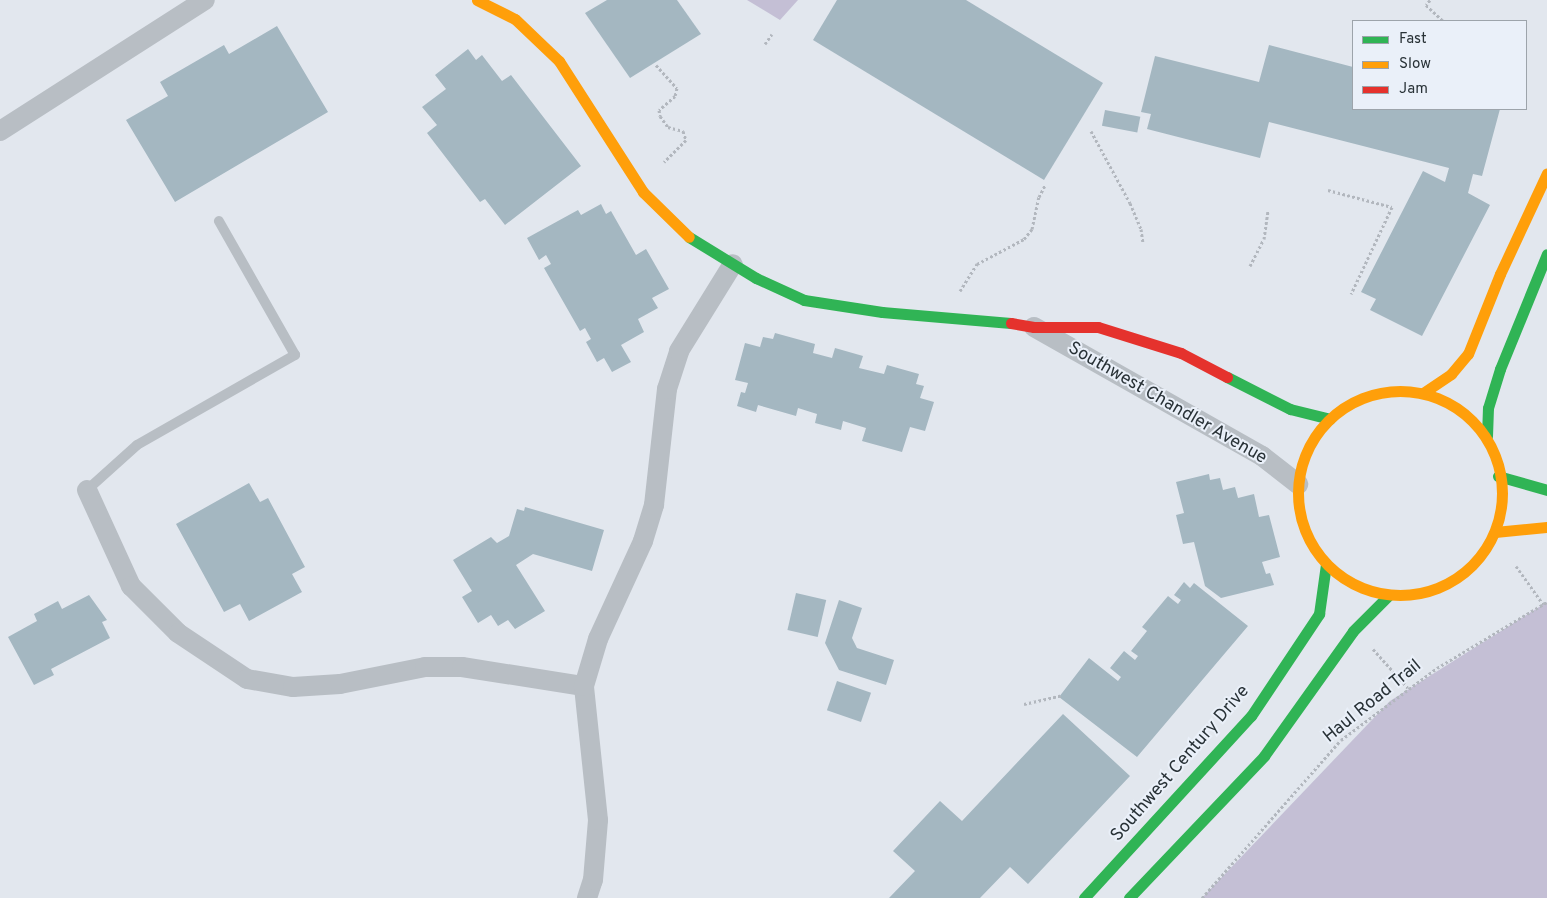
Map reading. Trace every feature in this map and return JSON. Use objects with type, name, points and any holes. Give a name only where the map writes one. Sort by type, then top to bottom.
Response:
[{"type":"main road","name":"Southwest Chandler Avenue","points":[[477,0],[515,20],[559,61],[643,192],[682,233],[756,278],[804,300],[882,312],[998,321],[1034,328],[1098,327],[1181,353],[1290,409],[1330,419]]},
{"type":"main road","points":[[1423,393],[1451,374],[1468,354],[1500,274],[1547,173]]},
{"type":"main road","points":[[1487,436],[1454,406],[1423,393],[1390,392],[1357,400],[1330,419],[1314,438],[1303,460],[1298,484],[1300,515],[1311,544],[1326,564],[1358,586],[1389,595],[1422,593],[1453,581],[1478,560],[1496,532],[1500,503],[1498,476],[1487,436],[1488,408],[1500,369],[1547,254]]},
{"type":"main road","points":[[1498,476],[1547,490]]},
{"type":"main road","points":[[1496,532],[1547,527]]},
{"type":"main road","name":"Southwest Century Drive","points":[[1084,898],[1251,716],[1320,614],[1326,564]]},
{"type":"main road","points":[[1128,898],[1264,756],[1353,631],[1389,595]]},
{"type":"street","points":[[0,132],[205,0]]},
{"type":"street","points":[[588,898],[593,880],[598,820],[584,686],[598,639],[643,541],[654,505],[667,389],[679,351],[733,264]]},
{"type":"street","name":"Southwest Chandler Avenue","points":[[1034,328],[1262,456],[1298,484]]},
{"type":"street","points":[[87,490],[131,586],[178,633],[247,679],[293,687],[340,684],[425,667],[469,667],[584,686]]},
{"type":"lane","points":[[87,490],[137,444],[295,355],[219,221]]},
{"type":"path","points":[[1430,0],[1426,5],[1443,20]]},
{"type":"path","points":[[765,44],[772,34]]},
{"type":"path","points":[[656,65],[677,88],[675,96],[659,110],[662,123],[683,131],[686,140],[664,162]]},
{"type":"path","points":[[1091,131],[1130,203],[1141,229],[1143,243]]},
{"type":"path","points":[[960,292],[978,264],[1024,240],[1032,229],[1039,197],[1045,185]]},
{"type":"path","points":[[1328,190],[1392,207],[1351,294]]},
{"type":"path","points":[[1250,266],[1264,240],[1268,210]]},
{"type":"path","points":[[1516,566],[1545,603]]},
{"type":"path","name":"Haul Road Trail","points":[[1202,898],[1341,740],[1408,688],[1545,603]]},
{"type":"path","points":[[1373,649],[1408,688]]},
{"type":"path","points":[[1024,704],[1062,695]]},
{"type":"shaded area","points":[[747,0],[798,0],[780,20]]},
{"type":"shaded area","points":[[1547,602],[1547,898],[1202,898],[1390,701]]},
{"type":"building","points":[[607,0],[677,0],[701,34],[630,78],[585,13]]},
{"type":"building","points":[[837,0],[966,0],[1103,83],[1044,180],[813,40]]},
{"type":"building","points":[[277,26],[328,112],[175,202],[126,120],[168,96],[160,82],[224,45],[229,54]]},
{"type":"building","points":[[1269,45],[1352,67],[1352,110],[1500,110],[1482,176],[1473,174],[1468,193],[1490,205],[1422,336],[1370,310],[1376,299],[1361,292],[1423,171],[1445,182],[1449,168],[1269,122],[1260,158],[1147,129],[1151,114],[1141,112],[1155,56],[1259,82]]},
{"type":"building","points":[[468,49],[476,60],[482,55],[502,81],[511,75],[581,166],[505,225],[485,199],[480,202],[427,133],[437,125],[422,107],[446,89],[435,75]]},
{"type":"building","points":[[1105,110],[1140,117],[1137,133],[1102,126]]},
{"type":"building","points":[[601,204],[606,214],[611,211],[636,255],[646,249],[669,289],[652,298],[658,308],[638,319],[644,332],[621,345],[631,362],[612,372],[604,358],[597,362],[586,342],[591,339],[585,328],[580,331],[544,268],[551,264],[546,255],[539,260],[527,238],[578,210],[581,215]]},
{"type":"building","points":[[775,333],[815,344],[813,353],[832,358],[835,348],[863,356],[859,368],[884,374],[887,365],[919,374],[916,384],[924,386],[920,398],[934,402],[925,431],[910,427],[902,452],[862,441],[866,428],[843,421],[841,430],[815,423],[817,414],[798,408],[796,416],[758,405],[756,412],[737,406],[741,392],[745,393],[748,383],[735,380],[745,343],[760,347],[763,337],[773,339]]},
{"type":"building","points":[[1209,474],[1210,480],[1220,478],[1223,490],[1235,487],[1238,498],[1254,494],[1259,517],[1269,515],[1280,557],[1262,562],[1266,574],[1270,573],[1274,585],[1221,598],[1205,586],[1194,542],[1183,544],[1176,515],[1184,513],[1176,482]]},
{"type":"building","points":[[249,483],[260,502],[268,498],[305,567],[292,574],[302,592],[249,621],[240,604],[224,612],[176,524]]},
{"type":"building","points":[[525,507],[604,530],[592,571],[533,554],[516,565],[545,611],[515,629],[508,620],[498,626],[491,615],[478,623],[462,597],[472,591],[453,560],[491,537],[497,543],[509,536],[517,509],[524,511]]},
{"type":"building","points":[[1184,582],[1190,588],[1194,583],[1248,626],[1137,757],[1059,697],[1089,658],[1118,681],[1121,677],[1110,668],[1124,651],[1135,660],[1138,656],[1131,651],[1147,631],[1142,627],[1168,596],[1178,604],[1181,600],[1174,595]]},
{"type":"building","points":[[796,593],[826,600],[818,637],[787,630]]},
{"type":"building","points":[[89,595],[107,620],[102,622],[110,638],[51,669],[54,675],[34,685],[8,637],[37,621],[34,614],[58,601],[62,609]]},
{"type":"building","points":[[839,600],[862,608],[852,638],[857,648],[894,660],[886,685],[839,670],[825,643]]},
{"type":"building","points":[[837,681],[871,693],[861,722],[827,710]]},
{"type":"building","points":[[1063,714],[1130,776],[1028,884],[1010,867],[980,898],[889,898],[915,871],[893,851],[940,801],[962,821]]},
{"type":"traffic: fast","points":[[689,237],[756,278],[804,300],[882,312],[1011,323]]},
{"type":"traffic: fast","points":[[1487,436],[1488,408],[1500,369],[1547,254]]},
{"type":"traffic: fast","points":[[1227,377],[1290,409],[1330,419]]},
{"type":"traffic: fast","points":[[1498,476],[1547,490]]},
{"type":"traffic: fast","points":[[1084,898],[1251,716],[1319,614],[1326,564]]},
{"type":"traffic: fast","points":[[1129,898],[1264,756],[1353,631],[1389,595]]},
{"type":"traffic: slow","points":[[477,0],[515,19],[559,61],[643,192],[689,237]]},
{"type":"traffic: slow","points":[[1423,393],[1451,374],[1468,354],[1500,274],[1547,173]]},
{"type":"traffic: slow","points":[[1400,391],[1420,393],[1439,399],[1448,403],[1472,421],[1490,445],[1494,454],[1500,473],[1502,493],[1500,513],[1494,532],[1490,541],[1472,565],[1448,583],[1439,587],[1420,593],[1400,595],[1380,593],[1361,587],[1352,583],[1328,565],[1310,541],[1306,532],[1300,513],[1298,493],[1300,473],[1306,454],[1310,445],[1328,421],[1352,403],[1361,399],[1380,393],[1400,391]]},
{"type":"traffic: slow","points":[[1495,532],[1547,527]]},
{"type":"traffic: jam","points":[[1011,323],[1034,327],[1098,327],[1181,353],[1227,377]]}]
